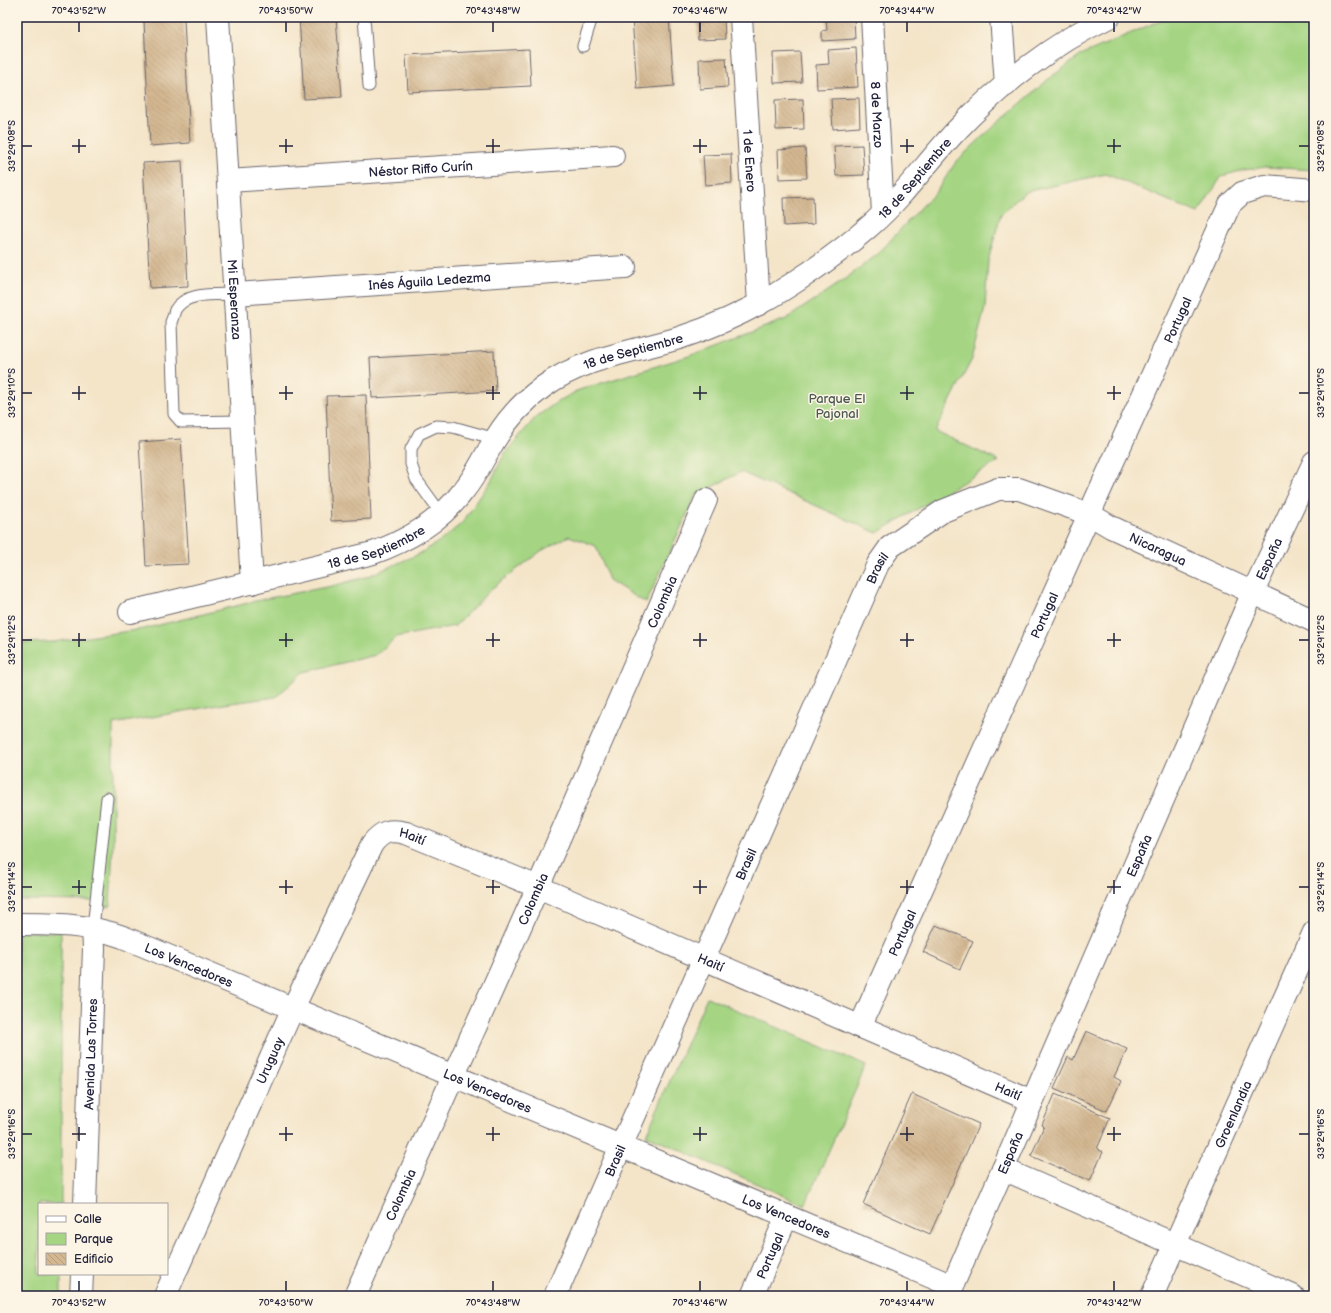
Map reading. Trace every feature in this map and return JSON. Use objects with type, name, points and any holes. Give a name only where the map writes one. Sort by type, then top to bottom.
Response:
[{"type":"street","name":"Mi Esperanza","points":[[218,17],[252,583]]},
{"type":"street","name":"1 de Enero","points":[[741,17],[759,304]]},
{"type":"street","name":"8 de Marzo","points":[[872,17],[883,213]]},
{"type":"street","points":[[1002,17],[1006,85]]},
{"type":"street","name":"18 de Septiembre","points":[[130,612],[373,553],[394,546],[413,536],[442,515],[465,489],[516,410],[544,386],[561,375],[579,367],[678,338],[727,320],[759,304],[823,263],[872,224],[904,192],[956,131],[981,106],[1038,60],[1068,39],[1109,17]]},
{"type":"street","name":"Néstor Riffo Curín","points":[[228,181],[612,156]]},
{"type":"street","name":"Portugal","points":[[860,1027],[1089,514],[1230,204],[1242,193],[1264,186],[1314,190]]},
{"type":"street","name":"Inés Águila Ledezma","points":[[235,294],[625,267]]},
{"type":"street","name":"España","points":[[950,1291],[1253,592],[1314,462]]},
{"type":"street","name":"Nicaragua","points":[[998,489],[1019,489],[1089,514],[1111,527],[1314,621]]},
{"type":"street","name":"Brasil","points":[[555,1296],[878,564],[890,547],[943,511],[998,489]]},
{"type":"street","name":"Colombia","points":[[355,1296],[538,887],[706,500]]},
{"type":"street","name":"Haití","points":[[386,832],[396,831],[406,833],[538,887],[1032,1102]]},
{"type":"street","name":"Uruguay","points":[[165,1296],[292,1008],[372,844],[378,837],[386,832]]},
{"type":"street","name":"Los Vencedores","points":[[17,924],[58,924],[93,928],[123,936],[786,1216],[950,1291]]},
{"type":"street","name":"Avenida Las Torres","points":[[85,1203],[94,956],[93,928]]},
{"type":"street","name":"Groenlandia","points":[[1152,1296],[1314,932]]},
{"type":"street","points":[[1003,1169],[1293,1296]]},
{"type":"street","name":"Portugal","points":[[752,1296],[786,1216]]},
{"type":"street","points":[[81,1296],[82,1275]]},
{"type":"lane","points":[[364,17],[369,86]]},
{"type":"lane","points":[[583,46],[592,17]]},
{"type":"lane","points":[[235,294],[196,296],[183,301],[176,310],[172,322],[174,414],[181,422],[243,421]]},
{"type":"lane","points":[[442,515],[416,479],[411,464],[411,449],[419,434],[436,426],[453,427],[496,439]]},
{"type":"lane","points":[[93,928],[107,798]]},
{"type":"green space","name":"Parque El Pajonal","points":[[1174,17],[1314,17],[1314,170],[1266,167],[1244,170],[1222,176],[1198,213],[1106,174],[1025,192],[1001,214],[988,261],[985,308],[972,359],[935,431],[999,461],[877,533],[741,472],[696,495],[646,603],[609,580],[596,546],[569,536],[541,551],[491,589],[455,626],[396,637],[376,655],[304,672],[276,697],[224,704],[113,724],[113,844],[110,907],[92,901],[17,900],[17,643],[53,642],[143,629],[264,599],[332,586],[366,577],[419,554],[443,539],[462,523],[491,481],[505,453],[536,417],[557,402],[579,390],[689,356],[786,319],[837,285],[878,254],[936,192],[956,162],[981,138],[1051,77],[1083,54],[1152,24]]},
{"type":"green space","points":[[17,932],[61,932],[61,1203],[38,1203],[38,1275],[61,1275],[61,1296],[17,1296]]},
{"type":"green space","points":[[707,997],[866,1066],[805,1205],[646,1135]]},
{"type":"building","points":[[299,17],[336,17],[342,97],[304,99]]},
{"type":"building","points":[[632,17],[669,17],[674,86],[637,89]]},
{"type":"building","points":[[697,17],[724,17],[725,39],[698,40]]},
{"type":"building","points":[[826,17],[854,17],[855,39],[822,41],[822,31],[827,30]]},
{"type":"building","points":[[184,19],[190,143],[150,146],[144,21]]},
{"type":"building","points":[[856,48],[858,87],[817,89],[816,65],[829,64],[828,50]]},
{"type":"building","points":[[529,49],[531,86],[408,92],[406,55]]},
{"type":"building","points":[[800,52],[802,82],[774,83],[773,53]]},
{"type":"building","points":[[726,58],[728,87],[700,89],[699,59]]},
{"type":"building","points":[[859,98],[860,127],[833,129],[831,99]]},
{"type":"building","points":[[803,99],[804,129],[776,130],[775,100]]},
{"type":"building","points":[[862,145],[864,175],[836,176],[834,146]]},
{"type":"building","points":[[805,148],[807,178],[779,179],[778,150]]},
{"type":"building","points":[[731,154],[732,183],[705,185],[703,155]]},
{"type":"building","points":[[182,161],[188,286],[150,288],[143,163]]},
{"type":"building","points":[[813,197],[814,224],[784,226],[783,198]]},
{"type":"building","points":[[494,351],[496,391],[372,398],[370,358]]},
{"type":"building","points":[[366,395],[371,519],[331,521],[326,396]]},
{"type":"building","points":[[181,439],[189,564],[146,566],[139,442]]},
{"type":"building","points":[[936,925],[973,941],[960,969],[923,952]]},
{"type":"building","points":[[1086,1031],[1127,1049],[1114,1077],[1121,1081],[1107,1111],[1054,1088],[1068,1057],[1073,1060]]},
{"type":"building","points":[[912,1094],[979,1124],[930,1234],[863,1204]]},
{"type":"building","points":[[1055,1094],[1110,1118],[1097,1149],[1103,1152],[1090,1181],[1031,1156],[1044,1126],[1042,1125]]}]
